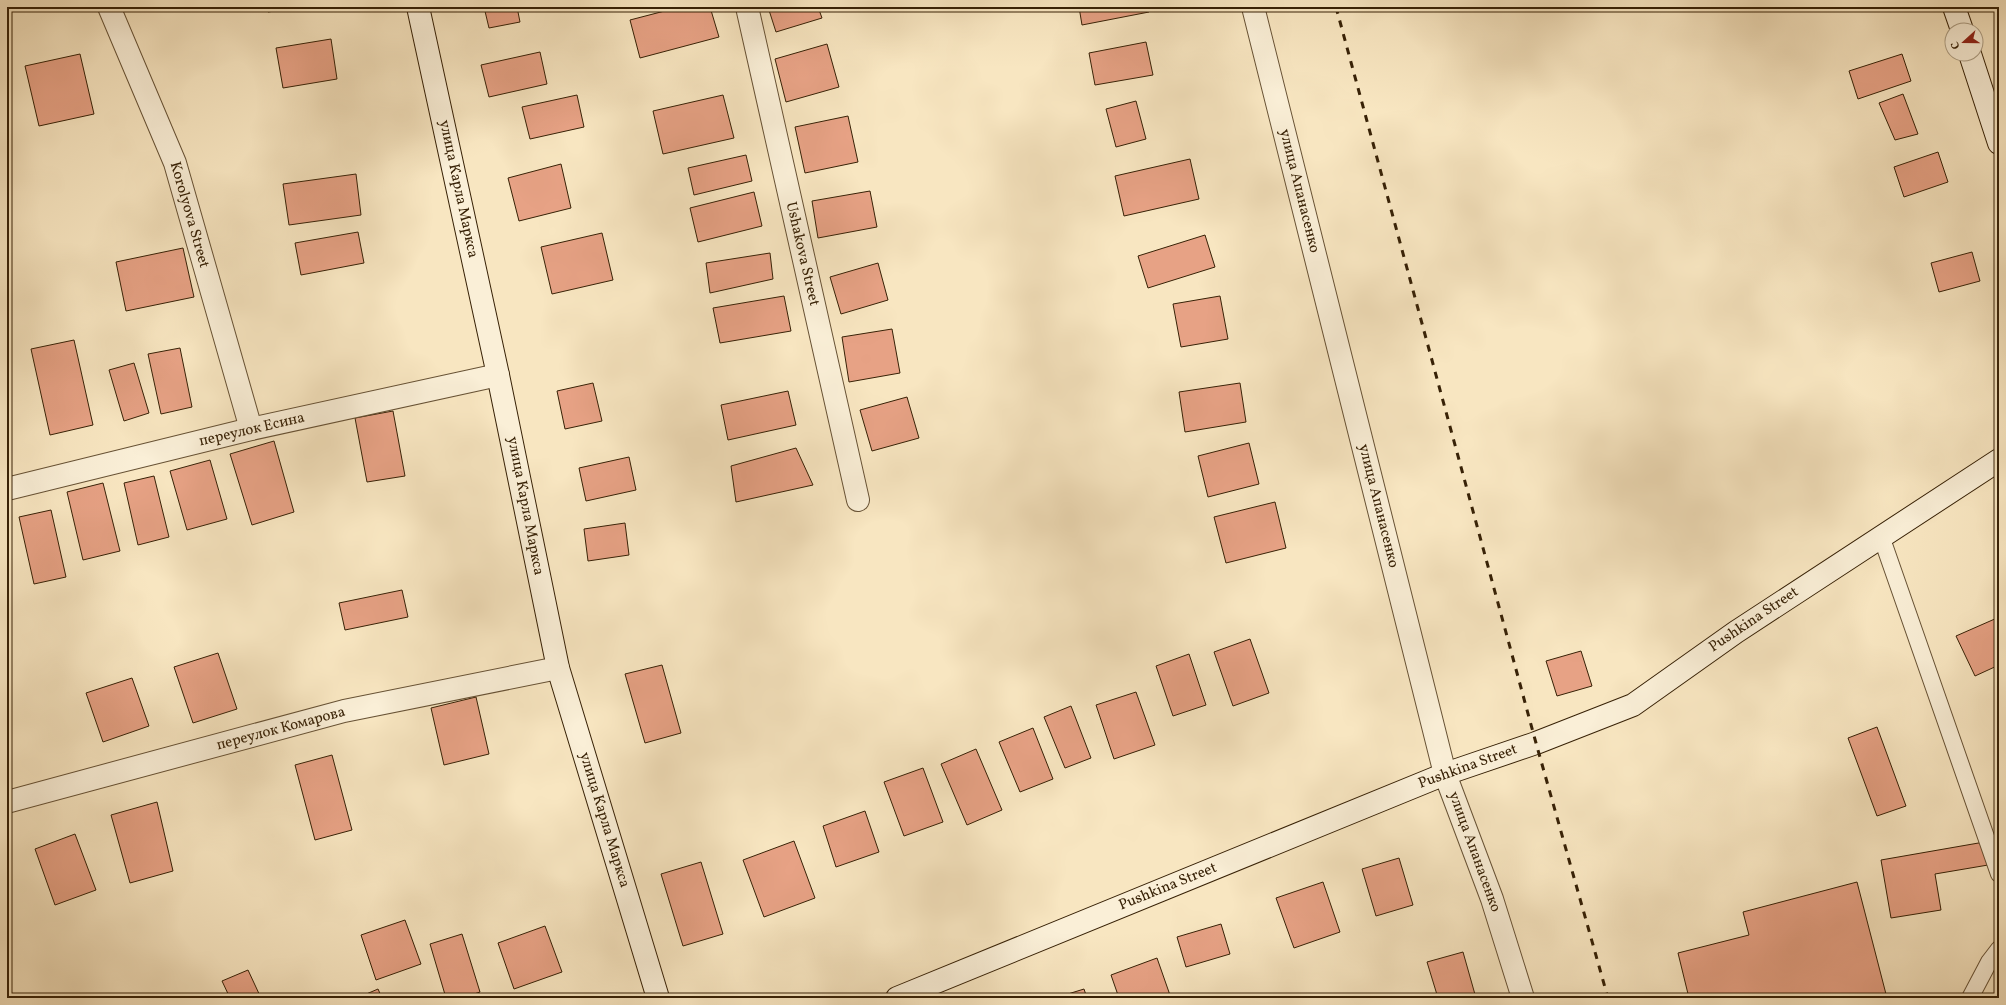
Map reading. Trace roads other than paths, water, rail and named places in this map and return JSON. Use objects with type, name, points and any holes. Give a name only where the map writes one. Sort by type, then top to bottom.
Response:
[{"type":"street","name":"Korolyova Street","points":[[109,7],[176,163],[250,429]]},
{"type":"street","name":"улица Карла Маркса","points":[[418,7],[498,375],[558,668],[658,998]]},
{"type":"street","name":"Ushakova Street","points":[[747,7],[858,500]]},
{"type":"street","name":"улица Апанасенко","points":[[1253,7],[1445,774],[1492,899],[1523,998]]},
{"type":"street","points":[[1954,7],[1959,22]]},
{"type":"street","points":[[1973,62],[1999,143]]},
{"type":"street","name":"переулок Есина","points":[[7,489],[250,429],[498,375]]},
{"type":"street","name":"Pushkina Street","points":[[897,998],[1445,774],[1536,743],[1633,705],[1736,632],[1999,460]]},
{"type":"street","name":"переулок Комарова","points":[[7,802],[344,711],[558,668]]},
{"type":"lane","points":[[1882,536],[1999,874]]},
{"type":"lane","points":[[1970,998],[1989,962],[1999,949]]},
{"type":"railway","points":[[1336,7],[1536,743],[1608,998]]}]
